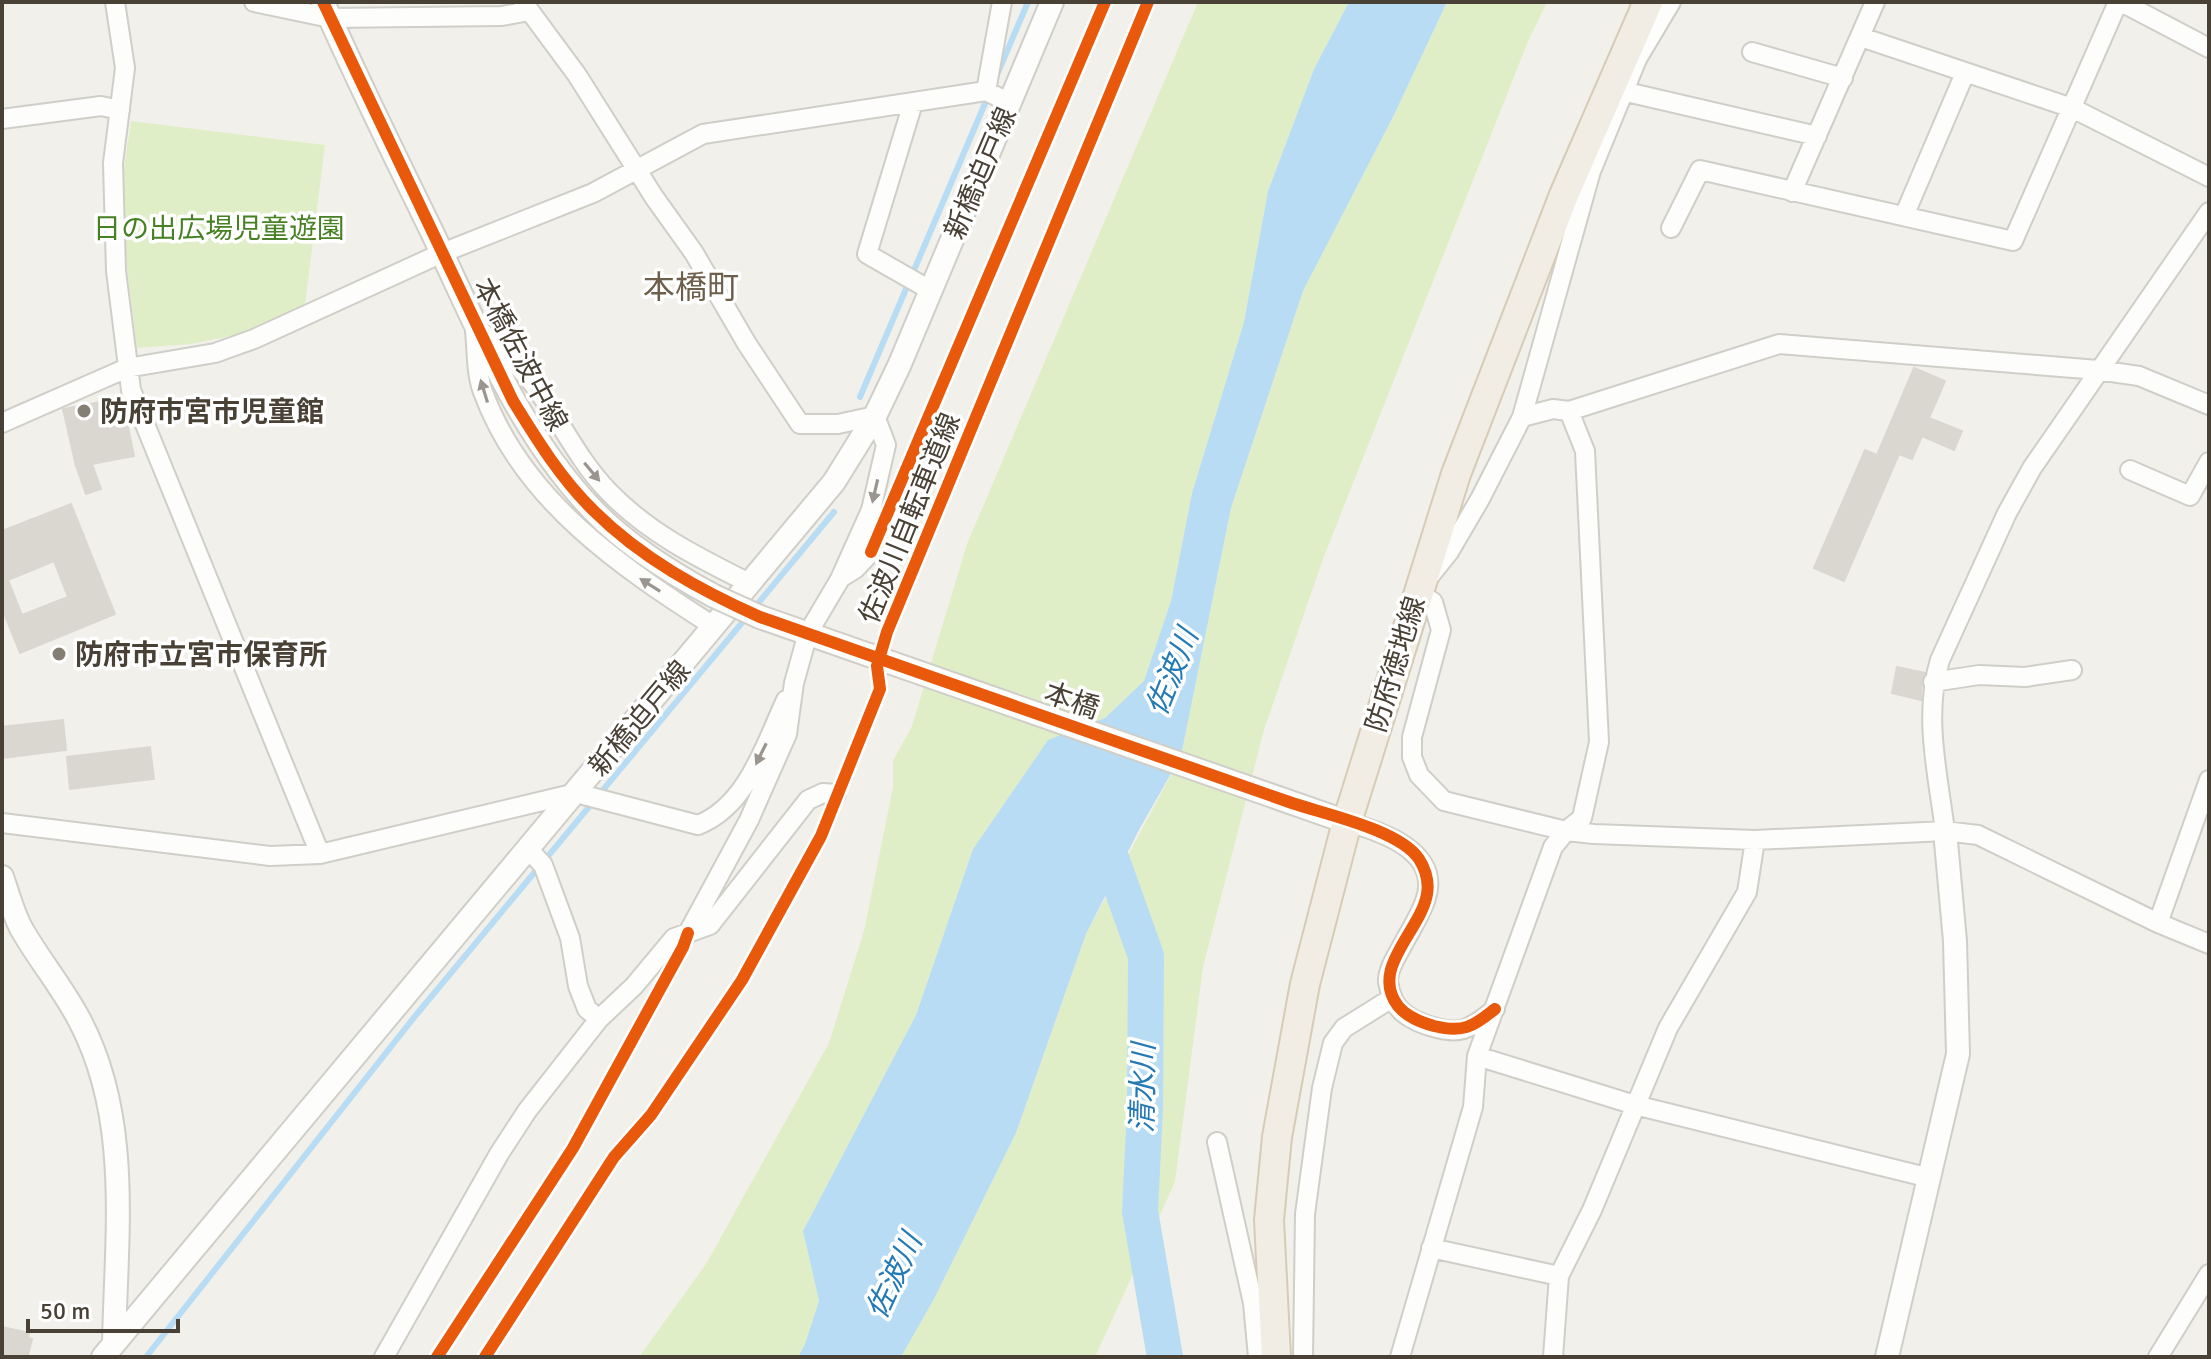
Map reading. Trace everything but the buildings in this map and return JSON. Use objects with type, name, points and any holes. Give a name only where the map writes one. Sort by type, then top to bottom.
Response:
[{"type":"main road","name":"防府徳地線","points":[[1276,1357],[1269,1220],[1277,1137],[1305,984],[1347,822],[1456,474],[1499,360],[1618,90],[1648,2]]},
{"type":"street","points":[[115,2],[125,68],[113,163],[116,271],[131,390],[320,854]]},
{"type":"street","points":[[254,2],[326,10],[502,16],[526,6],[577,75],[694,253],[747,344],[800,424],[838,424],[875,416],[886,445],[871,510],[840,579],[808,633],[794,683],[787,734],[749,820],[688,933]]},
{"type":"street","points":[[986,91],[1002,2]]},
{"type":"street","name":"新橋迫戸線","points":[[109,1350],[834,482],[875,416],[899,366],[1052,2]]},
{"type":"street","points":[[1671,2],[1618,90],[1591,171],[1522,417],[1449,552],[1417,592],[1433,602],[1441,630],[1412,737],[1412,757],[1419,775],[1444,801],[1566,831],[1755,840],[1945,831],[1978,835],[2158,923],[2209,944]]},
{"type":"street","points":[[1792,192],[1875,2]]},
{"type":"street","points":[[1671,228],[1700,170],[2013,241],[2119,2],[2209,48]]},
{"type":"street","name":"本橋佐波中線","points":[[326,10],[513,401],[540,444],[585,501],[639,549],[677,576],[760,617],[836,643]]},
{"type":"street","points":[[1861,37],[2072,108],[2209,177]]},
{"type":"street","points":[[1752,52],[1843,78]]},
{"type":"street","points":[[1904,216],[1965,73]]},
{"type":"street","points":[[1618,90],[1817,136]]},
{"type":"street","points":[[2,423],[127,368],[215,353],[254,339],[442,253],[593,193],[703,134],[986,91],[1010,103]]},
{"type":"street","points":[[913,103],[867,254],[930,290]]},
{"type":"street","points":[[2,119],[101,106],[120,110]]},
{"type":"street","points":[[1887,1357],[1958,1054],[1955,941],[1931,710],[1933,682],[1940,660],[2007,513],[2032,468],[2209,212]]},
{"type":"street","points":[[475,324],[530,380],[584,463],[607,490],[642,522],[690,554],[751,584]]},
{"type":"street","points":[[475,324],[481,390],[507,443],[531,477],[561,512],[601,549],[637,577],[715,627]]},
{"type":"street","points":[[1522,417],[1553,409],[1569,411],[1779,344],[2098,370],[2139,376],[2209,405]]},
{"type":"street","points":[[1400,1357],[1473,1107],[1477,1056],[1553,847],[1582,818],[1599,742],[1585,451],[1569,411]]},
{"type":"street","points":[[2130,470],[2190,496],[2209,462]]},
{"type":"street","points":[[840,579],[871,552]]},
{"type":"street","name":"本橋","points":[[836,643],[1347,822]]},
{"type":"street","points":[[1933,682],[1979,675],[2025,677],[2072,670]]},
{"type":"street","points":[[2,823],[270,856],[320,854],[576,793],[698,825],[714,818],[735,798],[757,763],[794,683]]},
{"type":"street","points":[[2158,923],[2209,780]]},
{"type":"street","points":[[384,1357],[499,1154],[527,1111],[599,1019],[634,986],[674,938],[710,925],[808,800],[823,793],[836,794]]},
{"type":"street","points":[[1347,822],[1380,831],[1403,844],[1419,858],[1428,879],[1427,897],[1388,979],[1392,998],[1404,1014],[1445,1029],[1461,1030],[1479,1022],[1495,1009]]},
{"type":"street","points":[[1553,1357],[1559,1276],[1592,1210],[1668,1028],[1747,892],[1755,840]]},
{"type":"street","points":[[529,850],[543,865],[570,938],[578,986],[587,1009],[599,1019]]},
{"type":"street","points":[[2,877],[20,925],[80,1020],[97,1060],[112,1109],[117,1163],[109,1350]]},
{"type":"street","points":[[1303,1357],[1305,1214],[1329,1058],[1333,1043],[1344,1028],[1392,998]]},
{"type":"street","points":[[1477,1056],[1635,1105],[1930,1178]]},
{"type":"street","points":[[1217,1142],[1244,1253],[1258,1357]]},
{"type":"street","points":[[1431,1248],[1559,1276]]},
{"type":"street","points":[[2158,1357],[2209,1274]]},
{"type":"green space","points":[[1198,2],[1349,2],[1314,69],[1268,191],[1244,322],[1192,493],[1171,601],[1144,682],[1105,718],[1048,740],[973,849],[916,1015],[803,1231],[819,1301],[798,1357],[639,1357],[706,1264],[829,1043],[864,931],[893,787],[893,761],[912,726],[967,544]]},
{"type":"green space","points":[[1447,2],[1547,2],[1527,44],[1323,559],[1264,730],[1203,967],[1175,1182],[1095,1357],[901,1357],[934,1299],[1016,1133],[1086,934],[1181,756],[1231,508],[1303,291],[1394,115]]},
{"type":"green space","name":"日の出広場児童遊園","points":[[131,121],[325,145],[305,305],[237,335],[190,344],[137,348],[125,252],[122,183]]},
{"type":"water","name":"佐波川","points":[[1349,2],[1447,2],[1394,115],[1303,291],[1231,508],[1181,756],[1086,934],[1016,1133],[934,1299],[901,1357],[798,1357],[819,1301],[803,1231],[916,1015],[973,849],[1048,740],[1105,718],[1144,681],[1171,601],[1192,493],[1244,322],[1268,191],[1314,69]]},
{"type":"waterway","points":[[996,77],[1028,2]]},
{"type":"waterway","points":[[860,397],[989,94]]},
{"type":"waterway","points":[[146,1357],[416,1015],[834,512]]},
{"type":"waterway","name":"清水川","points":[[1100,827],[1146,956],[1145,1108],[1140,1211],[1165,1357]]},
{"type":"cycle path","points":[[323,2],[513,401],[560,472],[612,528],[672,572],[760,617],[1292,803],[1361,824],[1396,840],[1419,859],[1428,885],[1423,908],[1399,950],[1389,978],[1398,1006],[1419,1021],[1453,1029],[1474,1024],[1495,1009]]},
{"type":"cycle path","name":"佐波川自転車道線","points":[[871,552],[1105,2]]},
{"type":"cycle path","name":"佐波川自転車道線","points":[[485,1357],[614,1157],[651,1115],[742,980],[821,836],[880,689],[877,666],[887,632],[1148,2]]},
{"type":"cycle path","points":[[437,1357],[573,1148],[688,933]]},
{"type":"place","name":"防府市宮市児童館","points":[[84,411]]},
{"type":"place","name":"防府市立宮市保育所","points":[[59,654]]},
{"type":"district","name":"本橋町","points":[[691,287]]}]
